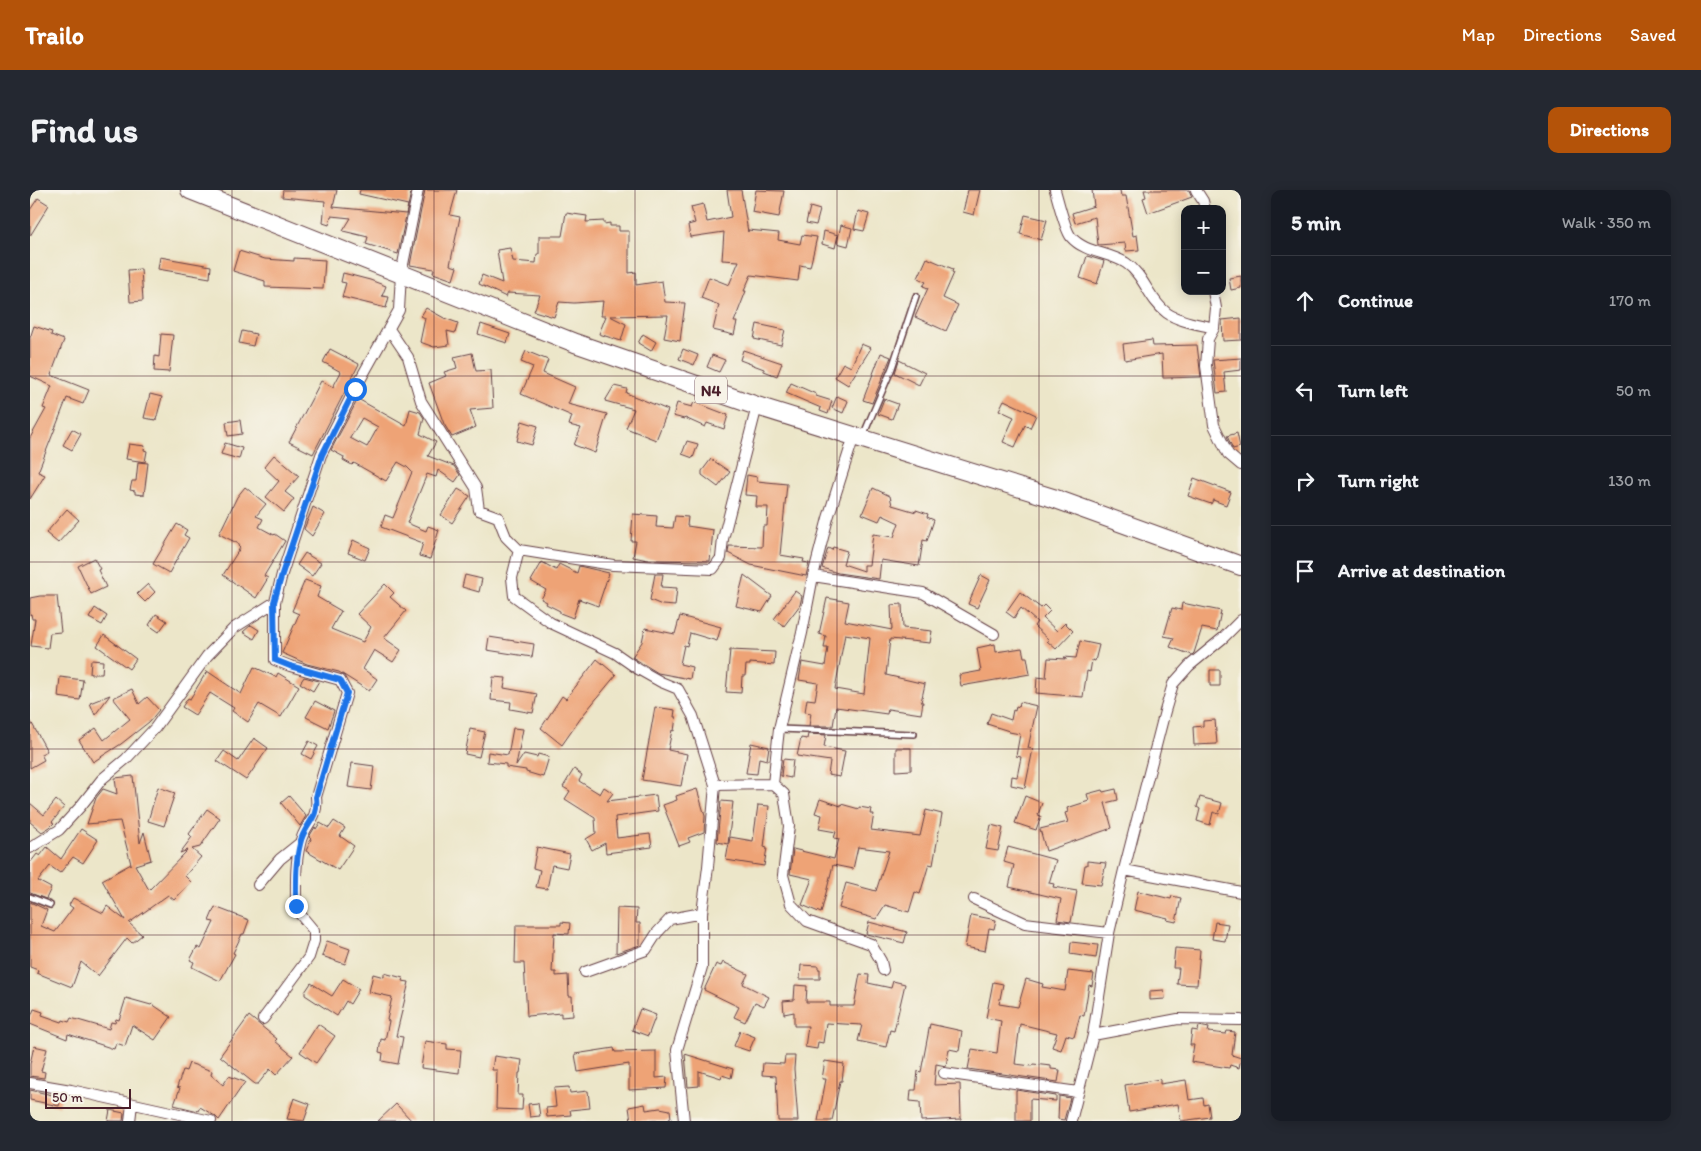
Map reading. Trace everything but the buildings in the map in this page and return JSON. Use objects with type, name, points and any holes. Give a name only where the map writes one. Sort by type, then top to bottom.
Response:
[{"type":"highway","name":"N4","points":[[190,190],[575,343],[757,406],[1053,498],[1241,566]]},
{"type":"street","points":[[263,1019],[309,957],[314,941],[314,931],[299,914],[296,906],[297,858],[302,834],[312,820],[317,808],[316,797],[347,693],[340,680],[275,660],[274,602],[322,455],[355,389],[399,310],[401,274],[418,190]]},
{"type":"street","points":[[1055,190],[1070,236],[1084,247],[1125,263],[1138,274],[1151,294],[1167,312],[1185,320],[1214,328]]},
{"type":"street","points":[[1196,190],[1204,205]]},
{"type":"street","points":[[1214,295],[1216,308],[1214,328],[1208,340],[1206,366],[1214,425],[1228,454],[1241,465]]},
{"type":"street","points":[[389,329],[408,357],[421,401],[476,488],[479,510],[498,517],[506,537],[518,550],[613,565],[713,569],[721,558],[723,539],[757,406]]},
{"type":"street","points":[[773,784],[779,729],[802,633],[813,576],[828,518],[858,437]]},
{"type":"street","points":[[518,550],[512,578],[514,596],[551,624],[615,653],[638,669],[678,689],[693,716],[715,785],[702,913],[702,966],[677,1050],[684,1121]]},
{"type":"street","points":[[813,576],[923,593],[994,634]]},
{"type":"street","points":[[30,848],[59,830],[102,779],[126,759],[156,728],[207,656],[234,628],[274,602]]},
{"type":"street","points":[[1071,1121],[1093,1035],[1109,933],[1173,684],[1189,666],[1224,638],[1241,620]]},
{"type":"street","points":[[715,785],[773,784],[784,794],[789,826],[783,875],[790,904],[807,921],[872,944],[881,961],[883,970]]},
{"type":"street","points":[[258,885],[280,859],[300,843]]},
{"type":"street","points":[[1124,870],[1241,892]]},
{"type":"street","points":[[974,899],[1025,923],[1109,933]]},
{"type":"street","points":[[585,972],[646,950],[657,933],[670,919],[702,913]]},
{"type":"street","points":[[1093,1035],[1178,1019],[1241,1020]]},
{"type":"street","points":[[944,1073],[1078,1092]]},
{"type":"street","points":[[30,1083],[71,1090],[211,1121]]},
{"type":"street","points":[[130,1121],[132,1104]]},
{"type":"lane","points":[[858,437],[892,368],[916,296]]},
{"type":"lane","points":[[779,729],[914,734]]},
{"type":"lane","points":[[30,897],[50,905]]},
{"type":"route","points":[[296,906],[297,858],[302,834],[312,820],[317,808],[316,797],[347,693],[340,680],[275,660],[274,602],[322,455],[355,389]]}]
